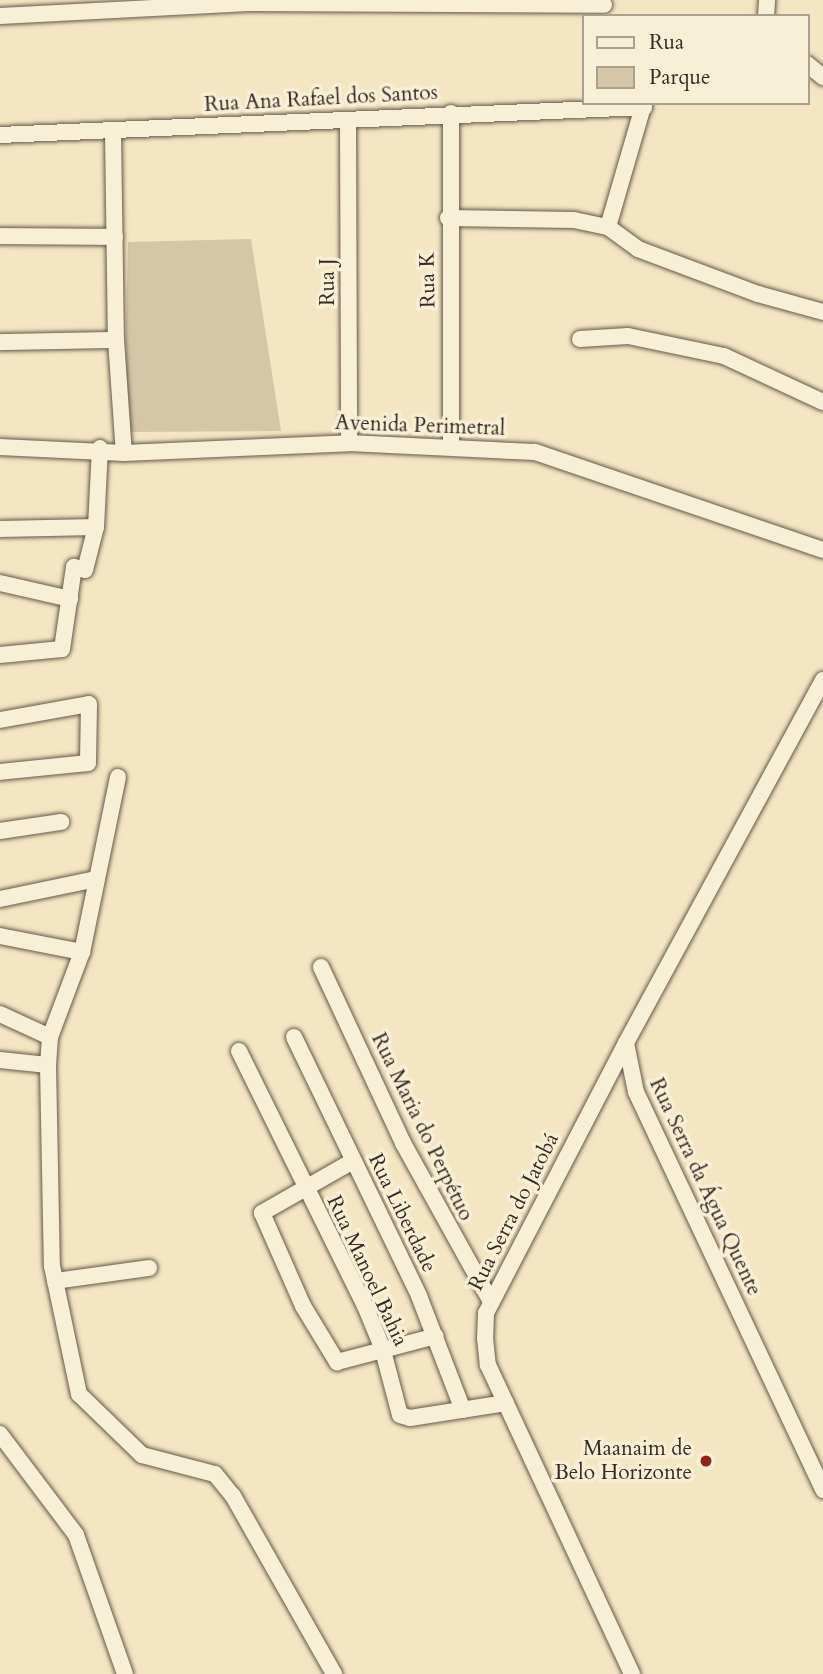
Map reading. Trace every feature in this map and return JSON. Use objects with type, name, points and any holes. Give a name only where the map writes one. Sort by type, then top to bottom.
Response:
[{"type":"street","points":[[0,16],[36,8],[250,1],[376,1],[606,7]]},
{"type":"street","points":[[809,66],[823,77]]},
{"type":"street","points":[[608,227],[644,105]]},
{"type":"street","name":"Rua Ana Rafael dos Santos","points":[[0,135],[644,105]]},
{"type":"street","name":"Rua K","points":[[451,113],[448,218],[451,446]]},
{"type":"street","name":"Rua J","points":[[348,120],[349,443]]},
{"type":"street","points":[[113,131],[116,340],[124,453]]},
{"type":"street","points":[[448,218],[574,220],[608,227],[638,249],[758,294],[823,312]]},
{"type":"street","points":[[0,236],[115,237]]},
{"type":"street","points":[[580,338],[628,336],[724,356],[823,402]]},
{"type":"street","points":[[0,342],[116,340]]},
{"type":"street","name":"Avenida Perimetral","points":[[0,447],[100,448],[124,453],[349,443],[535,452],[823,550]]},
{"type":"street","points":[[0,655],[62,649],[74,567],[85,570],[96,527],[100,448]]},
{"type":"street","points":[[0,530],[96,527]]},
{"type":"street","points":[[0,583],[71,599]]},
{"type":"street","points":[[626,1043],[823,680]]},
{"type":"street","points":[[0,720],[89,704],[88,763],[0,772]]},
{"type":"street","points":[[118,777],[82,951],[50,1037],[48,1065],[55,1282],[79,1394],[142,1455],[215,1474],[233,1496],[334,1674]]},
{"type":"street","points":[[0,831],[61,822]]},
{"type":"street","points":[[0,899],[97,879]]},
{"type":"street","points":[[0,936],[82,951]]},
{"type":"street","name":"Rua Maria do Perpétuo","points":[[321,967],[403,1143],[491,1302]]},
{"type":"street","points":[[0,1014],[50,1037]]},
{"type":"street","name":"Rua Liberdade","points":[[294,1037],[436,1336],[463,1410]]},
{"type":"street","name":"Rua Serra do Jatobá","points":[[626,1043],[485,1313],[488,1365],[632,1674]]},
{"type":"street","name":"Rua Serra da Água Quente","points":[[626,1043],[636,1092],[823,1490]]},
{"type":"street","name":"Rua Manoel Bahia","points":[[239,1051],[382,1347],[400,1415],[410,1418],[506,1403]]},
{"type":"street","points":[[0,1060],[48,1065]]},
{"type":"street","points":[[353,1161],[265,1208],[262,1217],[303,1306],[337,1362],[382,1347],[436,1336]]},
{"type":"street","points":[[55,1282],[149,1268]]},
{"type":"street","points":[[0,1434],[76,1535],[125,1674]]},
{"type":"green space","points":[[251,239],[281,431],[124,432],[128,242]]},
{"type":"place","name":"Maanaim de Belo Horizonte","points":[[706,1461]]}]
